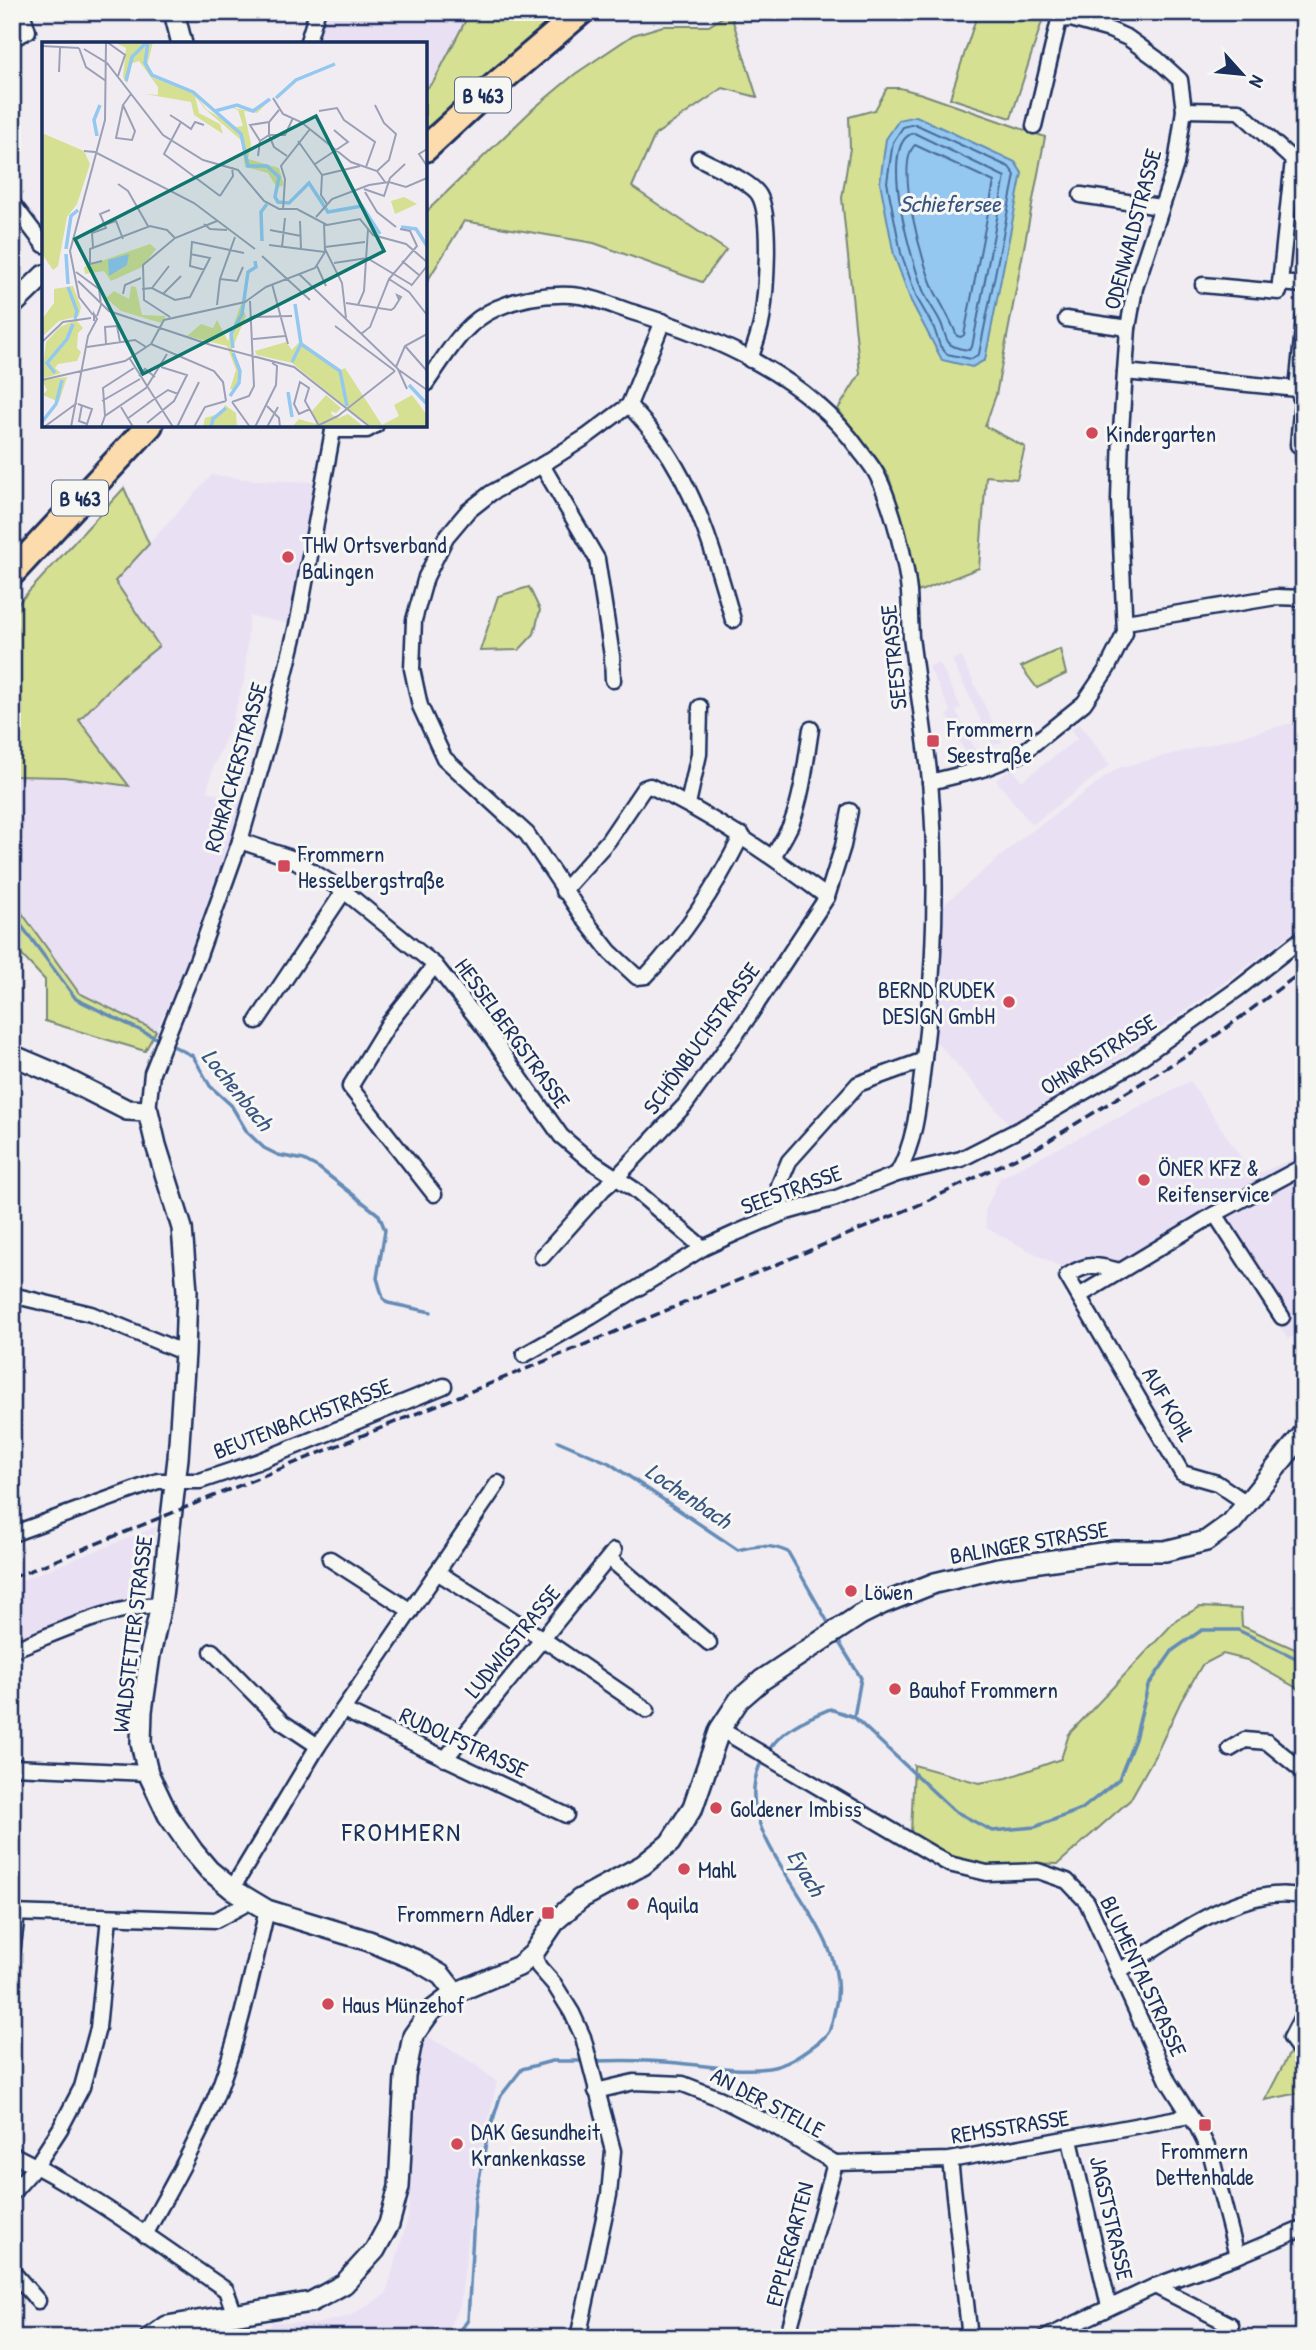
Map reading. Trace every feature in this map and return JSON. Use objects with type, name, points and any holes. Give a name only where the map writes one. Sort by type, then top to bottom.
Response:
[{"type":"highway","name":"B 463","points":[[427,147],[542,43],[581,12]]},
{"type":"highway","name":"B 463","points":[[542,43],[597,12]]},
{"type":"highway","name":"B 463","points":[[12,573],[148,427]]},
{"type":"main road","points":[[174,12],[182,42]]},
{"type":"main road","points":[[12,306],[42,277]]},
{"type":"main road","points":[[14,1061],[52,1072],[127,1110],[148,1111]]},
{"type":"main road","name":"WALDSTETTER STRASSE","points":[[148,1111],[182,1228],[187,1291],[175,1482],[162,1605],[150,1655],[142,1711],[141,1743],[148,1773],[168,1815],[193,1851],[209,1870],[232,1889],[259,1905],[369,1941],[416,1960],[441,1975],[455,1993]]},
{"type":"main road","name":"BALINGER STRASSE","points":[[150,2338],[167,2326],[311,2302],[344,2284],[375,2250],[389,2224],[400,2187],[405,2076],[413,2036],[430,2012],[455,1993],[519,1966],[533,1954],[556,1920],[580,1899],[643,1865],[670,1843],[693,1807],[740,1700],[762,1680],[859,1615],[935,1583],[998,1568],[1115,1551],[1165,1551],[1206,1541],[1231,1523],[1304,1433]]},
{"type":"street","points":[[12,38],[28,31],[22,12]]},
{"type":"street","points":[[308,42],[317,12]]},
{"type":"street","name":"ODENWALDSTRASSE","points":[[930,782],[983,769],[1021,754],[1084,703],[1107,669],[1125,633],[1119,500],[1128,328],[1135,289],[1176,164],[1184,110],[1180,80],[1128,38],[1071,19],[1059,20],[1034,126]]},
{"type":"street","points":[[1184,110],[1239,111],[1293,160],[1279,292],[1203,285]]},
{"type":"street","points":[[699,158],[751,187],[759,195],[763,209],[767,239],[762,321],[750,360]]},
{"type":"street","points":[[1081,195],[1160,207]]},
{"type":"street","points":[[12,203],[42,242]]},
{"type":"street","points":[[1280,283],[1304,285]]},
{"type":"street","name":"SEESTRASSE","points":[[427,382],[447,350],[469,326],[494,309],[519,300],[574,295],[663,321],[707,338],[779,376],[835,419],[878,476],[899,538],[909,589],[911,634],[930,782],[934,915],[931,1002],[919,1097],[906,1158],[897,1174],[836,1198],[783,1213],[703,1248]]},
{"type":"street","points":[[1066,319],[1128,328]]},
{"type":"street","points":[[1298,445],[1302,401],[1297,389],[1304,319]]},
{"type":"street","points":[[663,321],[629,405],[586,437],[491,493],[467,512],[446,537],[426,577],[414,621],[412,669],[419,706],[443,758],[527,834],[563,891],[610,952],[637,977],[646,976],[692,921],[719,880],[742,835]]},
{"type":"street","points":[[1125,372],[1297,389]]},
{"type":"street","points":[[629,405],[660,442],[690,494],[714,550],[733,620]]},
{"type":"street","points":[[333,428],[367,430],[372,427]]},
{"type":"street","name":"ROHRACKERSTRASSE","points":[[148,1111],[152,1073],[240,841],[270,736],[298,621],[333,428]]},
{"type":"street","points":[[542,465],[597,559],[612,656],[613,680]]},
{"type":"street","points":[[1126,622],[1276,597],[1304,598]]},
{"type":"street","points":[[688,804],[699,754],[700,707]]},
{"type":"street","points":[[773,857],[795,813],[805,773],[811,729]]},
{"type":"street","points":[[563,891],[608,841],[644,788],[650,786],[742,835],[827,897]]},
{"type":"street","name":"SCHÖNBUCHSTRASSE","points":[[542,1257],[603,1189],[685,1105],[747,1019],[827,897],[843,846],[850,811]]},
{"type":"street","name":"HESSELBERGSTRASSE","points":[[240,841],[291,858],[344,891],[435,965],[487,1031],[561,1136],[588,1159],[635,1190],[703,1248]]},
{"type":"street","points":[[257,1021],[344,891]]},
{"type":"street","name":"OHNRASTRASSE","points":[[897,1174],[961,1159],[1052,1111],[1129,1066],[1239,988],[1304,937]]},
{"type":"street","points":[[434,1194],[350,1087],[389,1023],[435,965]]},
{"type":"street","points":[[783,1213],[779,1185],[789,1161],[858,1084],[924,1060]]},
{"type":"street","points":[[1120,1271],[1094,1265],[1081,1267],[1067,1276],[1079,1296],[1215,1214],[1304,1166]]},
{"type":"street","points":[[1215,1214],[1282,1317]]},
{"type":"street","points":[[524,1355],[703,1248]]},
{"type":"street","points":[[12,1295],[92,1314],[185,1353]]},
{"type":"street","name":"AUF KOHL","points":[[1079,1296],[1182,1473],[1217,1483],[1248,1504]]},
{"type":"street","name":"BEUTENBACHSTRASSE","points":[[12,1534],[158,1482],[200,1481],[257,1462],[444,1387]]},
{"type":"street","points":[[232,1889],[318,1746],[498,1483]]},
{"type":"street","name":"LUDWIGSTRASSE","points":[[445,1759],[612,1555],[709,1643]]},
{"type":"street","points":[[330,1559],[411,1611]]},
{"type":"street","points":[[438,1572],[647,1710]]},
{"type":"street","points":[[12,1650],[118,1610],[140,1605],[162,1605]]},
{"type":"street","points":[[212,1651],[282,1721],[318,1746]]},
{"type":"street","name":"RUDOLFSTRASSE","points":[[343,1710],[566,1815]]},
{"type":"street","name":"BLUMENTALSTRASSE","points":[[725,1733],[949,1864],[987,1872],[1038,1871],[1067,1881],[1087,1902],[1168,2081],[1198,2128],[1211,2155],[1237,2256]]},
{"type":"street","points":[[1230,1749],[1245,1740],[1268,1742],[1304,1772]]},
{"type":"street","points":[[12,1767],[148,1773]]},
{"type":"street","points":[[1119,1971],[1219,1910],[1268,1895],[1304,1897]]},
{"type":"street","points":[[12,1954],[15,1913],[216,1920],[259,1905],[235,2039],[218,2090],[145,2235]]},
{"type":"street","points":[[12,2193],[36,2165],[60,2129],[82,2087],[92,2059],[98,2028],[109,1917]]},
{"type":"street","points":[[533,1954],[539,1967],[554,1984],[572,2013],[586,2050],[613,2151],[612,2180],[578,2338]]},
{"type":"street","points":[[1304,2013],[1291,2038],[1304,2056]]},
{"type":"street","name":"AN DER STELLE","points":[[595,2086],[634,2082],[683,2084],[719,2098],[776,2127],[835,2163]]},
{"type":"street","name":"REMSSTRASSE","points":[[835,2163],[950,2160],[1189,2116]]},
{"type":"street","name":"JAGSTSTRASSE","points":[[1070,2140],[1109,2306]]},
{"type":"street","points":[[12,2154],[36,2165],[226,2290],[234,2315]]},
{"type":"street","points":[[950,2160],[970,2338]]},
{"type":"street","name":"EPPLERGARTEN","points":[[787,2338],[835,2163]]},
{"type":"street","points":[[1045,2338],[1155,2286],[1304,2228]]},
{"type":"street","points":[[12,2271],[38,2301]]},
{"type":"street","points":[[1155,2286],[1231,2325]]},
{"type":"shaded area","points":[[326,12],[470,12],[434,81],[427,88],[427,42],[317,42]]},
{"type":"shaded area","points":[[212,475],[255,480],[318,482],[292,624],[249,616],[245,677],[207,791],[244,803],[200,933],[156,1031],[79,993],[16,907],[12,899],[12,776],[64,777],[129,786],[79,720],[123,675],[159,646],[115,581]]},
{"type":"shaded area","points":[[961,656],[1002,742],[993,746],[952,660]]},
{"type":"shaded area","points":[[939,662],[961,708],[956,711],[978,756],[969,760],[947,715],[951,712],[929,667]]},
{"type":"shaded area","points":[[1304,720],[1304,925],[1068,1095],[1012,1127],[936,1041],[941,907],[1021,839],[1118,768]]},
{"type":"shaded area","points":[[1079,723],[1110,765],[1032,825],[996,780],[1012,768],[1022,781],[1077,739],[1071,730]]},
{"type":"shaded area","points":[[1190,1081],[1253,1176],[1304,1154],[1304,1330],[1288,1339],[1213,1224],[1090,1282],[986,1228],[985,1211],[1000,1178]]},
{"type":"shaded area","points":[[156,1527],[147,1579],[134,1597],[12,1639],[12,1584]]},
{"type":"shaded area","points":[[427,2036],[473,2063],[497,2082],[475,2184],[460,2306],[443,2338],[269,2338],[272,2322],[316,2324],[350,2316],[386,2294],[408,2218],[413,2153],[409,2116],[414,2068]]},
{"type":"green space","points":[[470,12],[565,12],[427,127],[427,88],[434,81]]},
{"type":"green space","points":[[730,12],[757,97],[723,88],[655,135],[632,187],[726,250],[702,282],[594,243],[464,221],[427,282],[427,211],[533,109],[575,74],[633,35],[663,26],[709,26]]},
{"type":"green space","points":[[978,12],[1045,12],[1011,118],[950,98]]},
{"type":"green space","points":[[887,88],[900,88],[922,94],[1045,137],[996,395],[985,426],[1025,447],[1017,479],[986,476],[979,568],[918,592],[908,541],[889,477],[838,409],[860,374],[842,198],[850,148],[849,117],[875,110]]},
{"type":"green space","points":[[124,488],[149,544],[115,581],[159,646],[123,675],[79,720],[129,786],[64,777],[12,776],[12,610]]},
{"type":"green space","points":[[529,587],[540,610],[534,634],[519,650],[480,651],[498,596]]},
{"type":"green space","points":[[1060,649],[1066,674],[1037,688],[1021,667]]},
{"type":"green space","points":[[12,899],[79,993],[156,1031],[145,1051],[45,1021],[45,980],[12,945]]},
{"type":"green space","points":[[1200,1607],[1241,1609],[1242,1626],[1304,1653],[1304,1692],[1247,1660],[1223,1654],[1202,1665],[1130,1800],[1058,1864],[992,1865],[970,1862],[950,1855],[911,1833],[914,1765],[979,1783],[1007,1778],[1061,1759],[1069,1734],[1177,1619]]},
{"type":"green space","points":[[1290,2052],[1304,2070],[1304,2092],[1265,2100]]},
{"type":"water","name":"Schiefersee","points":[[916,116],[1015,162],[1022,173],[985,360],[972,367],[942,360],[911,301],[894,255],[880,182],[886,139],[899,120]]},
{"type":"waterway","name":"Lochenbach","points":[[12,913],[76,999],[160,1040]]},
{"type":"waterway","name":"Lochenbach","points":[[167,1043],[193,1056],[210,1086],[231,1105],[247,1132],[264,1148],[278,1155],[304,1160],[319,1168],[379,1215],[385,1230],[377,1278],[383,1298],[388,1303],[431,1312]]},
{"type":"waterway","name":"Lochenbach","points":[[558,1441],[609,1463],[738,1550],[763,1546],[788,1552],[830,1626]]},
{"type":"waterway","name":"Eyach","points":[[767,1753],[787,1731],[830,1709],[854,1717],[953,1810],[992,1831],[1035,1827],[1082,1809],[1119,1779],[1135,1739],[1148,1686],[1173,1650],[1202,1630],[1238,1630],[1304,1662]]},
{"type":"waterway","name":"Lochenbach","points":[[837,1639],[861,1678],[854,1717]]},
{"type":"waterway","name":"Eyach","points":[[593,2061],[667,2062],[735,2069],[769,2068],[794,2059],[828,2032],[835,2009],[837,1977],[827,1944],[772,1850],[758,1819],[754,1789],[763,1759]]},
{"type":"waterway","name":"Eyach","points":[[455,2338],[468,2320],[475,2199],[487,2139],[500,2097],[522,2069],[552,2061],[585,2061]]},
{"type":"railway","points":[[12,1578],[538,1364],[921,1204],[1040,1146],[1206,1043],[1304,970]]},
{"type":"place","name":"Kindergarten","points":[[1092,433]]},
{"type":"place","name":"THW Ortsverband Balingen","points":[[288,557]]},
{"type":"place","name":"Frommern Seestraße","points":[[933,741]]},
{"type":"place","name":"Frommern Hesselbergstraße","points":[[284,866]]},
{"type":"place","name":"BERND RUDEK DESIGN GmbH","points":[[1009,1002]]},
{"type":"place","name":"ÖNER KFZ & Reifenservice","points":[[1144,1180]]},
{"type":"place","name":"Löwen","points":[[851,1591]]},
{"type":"place","name":"Bauhof Frommern","points":[[895,1689]]},
{"type":"place","name":"Goldener Imbiss","points":[[716,1808]]},
{"type":"place","name":"Mahl","points":[[684,1869]]},
{"type":"place","name":"Aquila","points":[[633,1904]]},
{"type":"place","name":"Frommern Adler","points":[[548,1913]]},
{"type":"place","name":"Haus Münzehof","points":[[328,2004]]},
{"type":"place","name":"Frommern Dettenhalde","points":[[1205,2125]]},
{"type":"place","name":"DAK Gesundheit Krankenkasse","points":[[457,2144]]},
{"type":"district","name":"FROMMERN","points":[[402,1831]]}]
